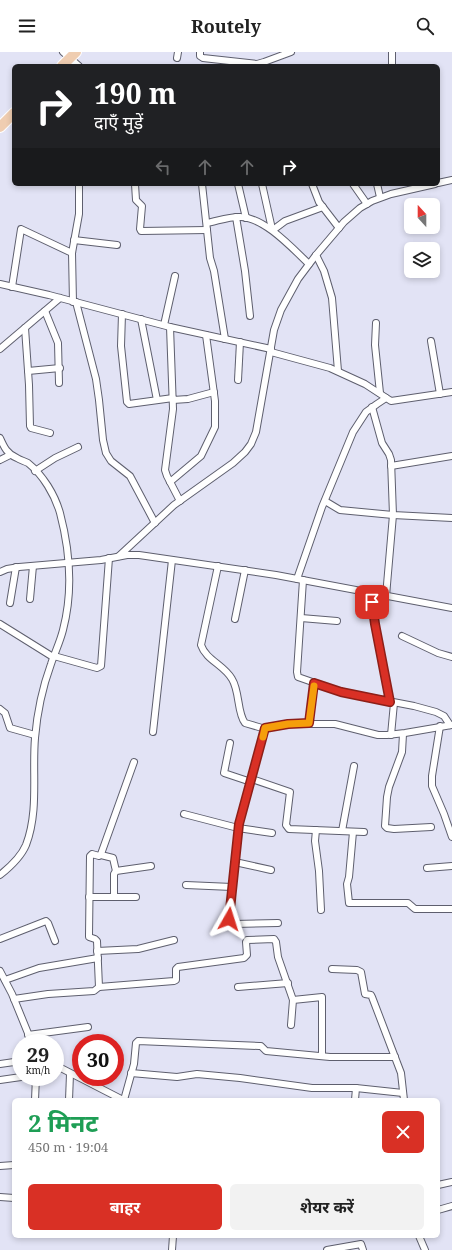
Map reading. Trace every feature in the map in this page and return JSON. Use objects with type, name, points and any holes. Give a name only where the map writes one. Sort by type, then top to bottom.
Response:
[{"type":"main road","points":[[63,64],[70,54]]},
{"type":"main road","points":[[0,128],[12,116]]},
{"type":"street","points":[[200,52],[200,56],[203,58],[246,64]]},
{"type":"street","points":[[257,64],[291,52]]},
{"type":"street","points":[[392,52],[392,64]]},
{"type":"street","points":[[70,54],[78,64]]},
{"type":"street","points":[[440,183],[452,180]]},
{"type":"street","points":[[79,186],[80,204],[72,253],[75,302],[96,379],[102,440],[106,453],[111,461],[130,476],[155,523]]},
{"type":"street","points":[[135,186],[136,200],[142,206],[141,231],[207,230]]},
{"type":"street","points":[[202,186],[210,258],[214,271],[225,339]]},
{"type":"street","points":[[238,186],[246,218]]},
{"type":"street","points":[[262,186],[272,230]]},
{"type":"street","points":[[313,186],[317,198],[340,228]]},
{"type":"street","points":[[354,186],[367,204]]},
{"type":"street","points":[[377,186],[380,198]]},
{"type":"street","points":[[119,556],[180,501],[233,463],[251,444],[256,432],[274,330],[281,310],[298,279],[316,255],[360,208],[391,194],[428,186]]},
{"type":"street","points":[[272,230],[288,220],[323,207]]},
{"type":"street","points":[[207,223],[236,217],[246,218],[272,230],[309,264]]},
{"type":"street","points":[[236,217],[245,271],[250,316]]},
{"type":"street","points":[[12,287],[21,228],[72,253]]},
{"type":"street","points":[[74,240],[117,245]]},
{"type":"street","points":[[316,255],[324,271],[331,291],[338,371]]},
{"type":"street","points":[[175,276],[167,326],[173,399],[172,425],[165,473],[180,501]]},
{"type":"street","points":[[0,284],[167,326],[240,342],[310,362],[338,371],[360,381],[393,402],[452,392]]},
{"type":"street","points":[[0,349],[60,298]]},
{"type":"street","points":[[45,311],[58,343],[60,383]]},
{"type":"street","points":[[122,314],[121,346],[127,402],[129,404],[158,400],[188,400],[214,392]]},
{"type":"street","points":[[141,319],[158,400]]},
{"type":"street","points":[[376,323],[375,345],[380,394]]},
{"type":"street","points":[[25,328],[30,426],[50,433]]},
{"type":"street","points":[[170,482],[201,456],[214,431],[216,421],[214,392],[206,335]]},
{"type":"street","points":[[431,341],[440,394]]},
{"type":"street","points":[[238,380],[240,342]]},
{"type":"street","points":[[28,371],[60,368]]},
{"type":"street","points":[[386,398],[366,412],[354,432],[325,500],[300,579],[301,618],[297,674],[300,678],[341,692],[436,712],[444,716],[451,725]]},
{"type":"street","points":[[372,407],[382,443],[390,456],[391,466],[393,515],[386,596]]},
{"type":"street","points":[[0,438],[10,454],[26,462],[47,486],[59,511],[69,563],[67,613],[63,631],[46,677],[35,735],[33,807],[28,838],[22,852],[0,875]]},
{"type":"street","points":[[35,471],[78,447]]},
{"type":"street","points":[[0,460],[10,454]]},
{"type":"street","points":[[391,466],[452,456]]},
{"type":"street","points":[[325,500],[340,510],[393,515],[452,518]]},
{"type":"street","points":[[0,572],[16,567],[69,563],[119,556],[139,556],[218,566],[300,579],[452,608]]},
{"type":"street","points":[[0,624],[54,656],[97,668],[102,666],[109,558]]},
{"type":"street","points":[[154,732],[172,560]]},
{"type":"street","points":[[30,598],[33,566]]},
{"type":"street","points":[[218,566],[201,645],[205,653],[232,679],[238,696],[243,721],[248,725],[265,728],[288,724],[335,724],[378,735],[404,734],[451,725]]},
{"type":"street","points":[[10,603],[16,567]]},
{"type":"street","points":[[235,620],[245,570]]},
{"type":"street","points":[[371,593],[375,624],[392,702],[391,735]]},
{"type":"street","points":[[301,618],[337,621]]},
{"type":"street","points":[[402,636],[438,653],[452,657]]},
{"type":"street","points":[[309,723],[314,683]]},
{"type":"street","points":[[0,709],[5,713],[12,729],[35,735]]},
{"type":"street","points":[[440,726],[432,776],[432,786],[452,837]]},
{"type":"street","points":[[265,728],[238,828],[229,919],[232,924],[278,923]]},
{"type":"street","points":[[404,734],[402,752],[387,798],[385,826],[387,828],[394,829],[431,827]]},
{"type":"street","points":[[230,743],[224,773],[290,792],[286,823],[288,828],[364,832]]},
{"type":"street","points":[[101,855],[134,762]]},
{"type":"street","points":[[342,832],[354,766]]},
{"type":"street","points":[[184,814],[238,828],[272,833]]},
{"type":"street","points":[[316,830],[315,841],[319,871],[321,910]]},
{"type":"street","points":[[353,832],[347,884],[349,903],[407,903],[415,908],[452,909]]},
{"type":"street","points":[[99,987],[96,940],[90,937],[89,934],[90,855],[101,855],[113,858],[116,871],[114,874],[114,897]]},
{"type":"street","points":[[235,862],[271,870]]},
{"type":"street","points":[[116,871],[152,866]]},
{"type":"street","points":[[427,868],[452,866]]},
{"type":"street","points":[[186,885],[232,886]]},
{"type":"street","points":[[89,897],[136,897]]},
{"type":"street","points":[[0,939],[46,921],[55,941]]},
{"type":"street","points":[[5,980],[39,968],[98,955],[138,949],[174,940]]},
{"type":"street","points":[[14,999],[48,994],[94,991],[99,987],[174,981],[176,980],[176,968],[178,967],[245,958],[248,955],[246,941],[275,940],[278,957],[293,1000],[291,1025]]},
{"type":"street","points":[[332,969],[358,970],[361,972],[365,994],[371,995],[372,997],[401,1073],[404,1098]]},
{"type":"street","points":[[0,971],[14,999],[28,1034]]},
{"type":"street","points":[[238,987],[288,983]]},
{"type":"street","points":[[293,1000],[322,997],[322,1056]]},
{"type":"street","points":[[36,1034],[88,1027]]},
{"type":"street","points":[[124,1098],[131,1074],[136,1043],[138,1040],[261,1046],[266,1051],[322,1056],[395,1057]]},
{"type":"street","points":[[0,1064],[12,1062]]},
{"type":"street","points":[[64,1070],[119,1098]]},
{"type":"street","points":[[69,1098],[70,1074]]},
{"type":"street","points":[[131,1074],[177,1077],[198,1074],[318,1088],[356,1088],[404,1093]]},
{"type":"street","points":[[0,1080],[12,1078]]},
{"type":"street","points":[[36,1086],[36,1098]]},
{"type":"street","points":[[355,1098],[356,1088]]},
{"type":"street","points":[[0,1166],[12,1165]]},
{"type":"street","points":[[440,1185],[452,1182]]},
{"type":"street","points":[[0,1197],[12,1198]]},
{"type":"street","points":[[440,1209],[452,1206]]},
{"type":"street","points":[[172,1250],[173,1238]]},
{"type":"street","points":[[420,1238],[425,1250]]},
{"type":"street","points":[[327,1250],[361,1244],[363,1250]]},
{"type":"slow traffic","points":[[263,737],[265,728],[288,724],[309,723],[314,686]]},
{"type":"route","points":[[229,919],[240,818],[265,728],[288,724],[309,723],[314,683],[341,692],[390,702],[372,602]]}]
